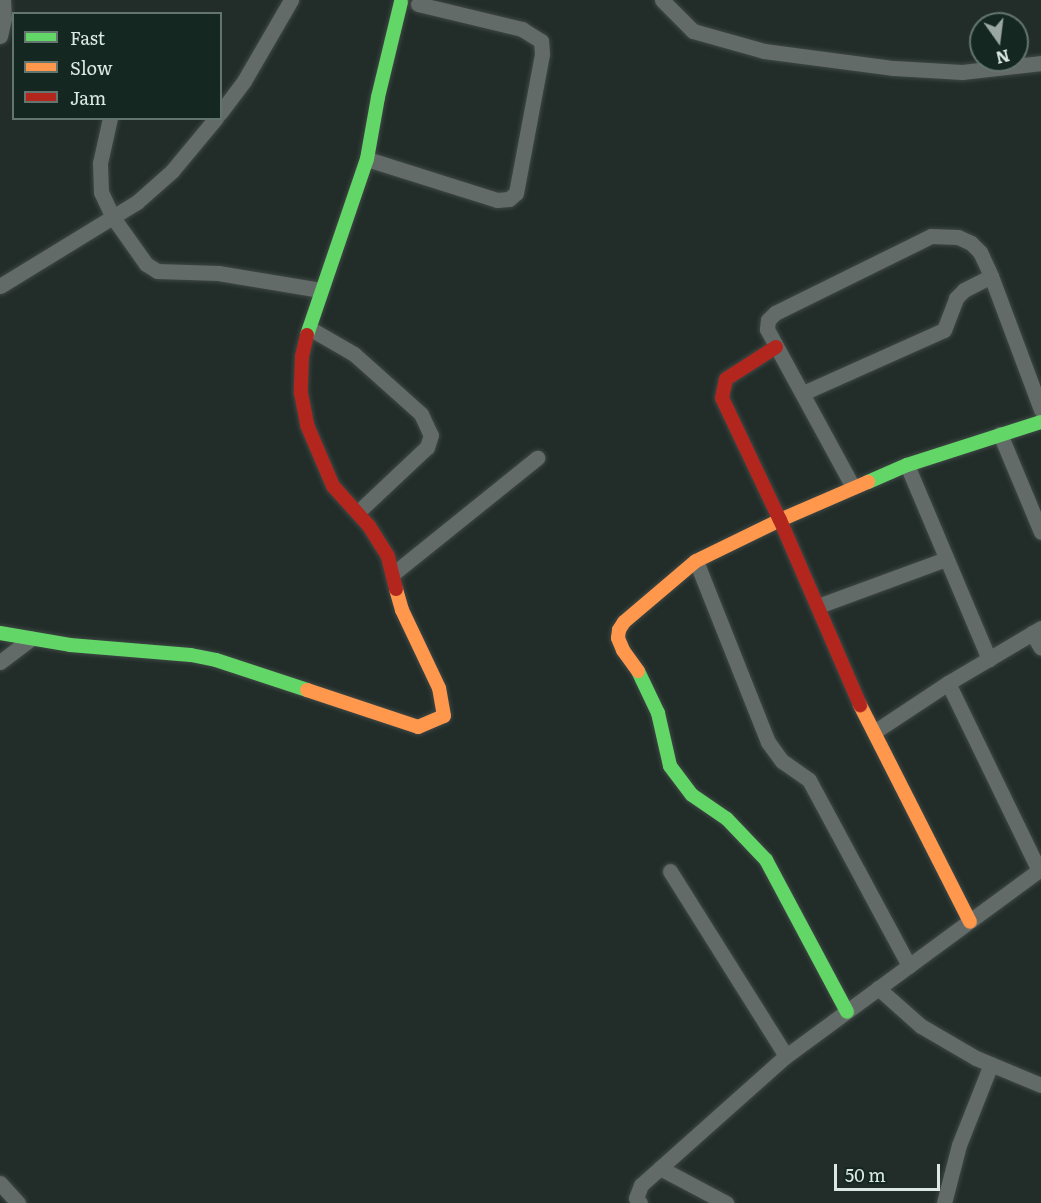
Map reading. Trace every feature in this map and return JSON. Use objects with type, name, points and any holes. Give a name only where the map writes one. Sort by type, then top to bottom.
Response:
[{"type":"street","points":[[3,0],[5,36]]},
{"type":"street","points":[[222,110],[244,81],[291,0]]},
{"type":"street","points":[[662,0],[693,31],[764,51],[873,66],[962,72],[1041,63]]},
{"type":"street","points":[[0,633],[31,639],[191,655],[216,660],[418,727],[435,722],[444,716],[444,704],[439,688],[402,610],[394,573],[384,547],[358,512],[333,486],[307,425],[300,377],[309,328],[367,159],[397,1],[420,2],[522,29],[541,41],[542,54],[516,193],[509,199],[497,200],[367,159]]},
{"type":"street","points":[[110,120],[99,178],[101,192],[112,216],[146,264],[157,271],[218,273],[321,290]]},
{"type":"street","points":[[0,286],[137,202],[172,171],[214,120]]},
{"type":"street","points":[[854,487],[767,329],[768,320],[775,314],[931,236],[958,237],[971,243],[980,252],[992,276],[1041,411]]},
{"type":"street","points":[[803,393],[944,330],[956,298],[964,290],[992,276]]},
{"type":"street","points":[[309,328],[354,354],[421,414],[431,435],[427,447],[358,512]]},
{"type":"street","points":[[776,346],[726,379],[722,398],[780,520],[874,732],[970,922]]},
{"type":"street","points":[[847,1012],[766,860],[727,819],[692,795],[670,766],[658,713],[642,677],[618,638],[624,622],[696,561],[780,520],[907,465],[1041,422]]},
{"type":"street","points":[[1000,434],[1041,532]]},
{"type":"street","points":[[394,573],[537,458]]},
{"type":"street","points":[[907,465],[989,659]]},
{"type":"street","points":[[818,606],[946,559]]},
{"type":"street","points":[[696,561],[768,742],[782,761],[809,780],[909,966]]},
{"type":"street","points":[[874,732],[948,683],[1037,631],[1041,648]]},
{"type":"street","points":[[0,662],[31,639]]},
{"type":"street","points":[[640,1203],[636,1198],[641,1185],[786,1056],[1040,869],[948,683]]},
{"type":"street","points":[[670,871],[786,1056]]},
{"type":"street","points":[[878,988],[921,1026],[991,1064],[1041,1085]]},
{"type":"street","points":[[944,1203],[959,1145],[991,1064]]},
{"type":"street","points":[[660,1168],[726,1203]]},
{"type":"street","points":[[0,1183],[18,1203]]},
{"type":"traffic: fast","points":[[307,335],[367,159],[378,97],[401,2]]},
{"type":"traffic: fast","points":[[868,482],[907,465],[1041,422]]},
{"type":"traffic: fast","points":[[0,633],[70,645],[191,655],[216,660],[307,690]]},
{"type":"traffic: fast","points":[[638,671],[658,713],[670,766],[692,795],[727,819],[766,860],[847,1012]]},
{"type":"traffic: slow","points":[[638,671],[623,650],[618,638],[619,630],[624,622],[696,561],[780,520],[868,482]]},
{"type":"traffic: slow","points":[[307,690],[418,727],[444,716],[439,688],[402,610],[396,589]]},
{"type":"traffic: slow","points":[[860,705],[970,922]]},
{"type":"traffic: jam","points":[[307,335],[302,356],[301,393],[307,425],[333,486],[369,526],[388,557],[396,589]]},
{"type":"traffic: jam","points":[[776,347],[726,379],[722,398],[780,520],[860,705]]}]
